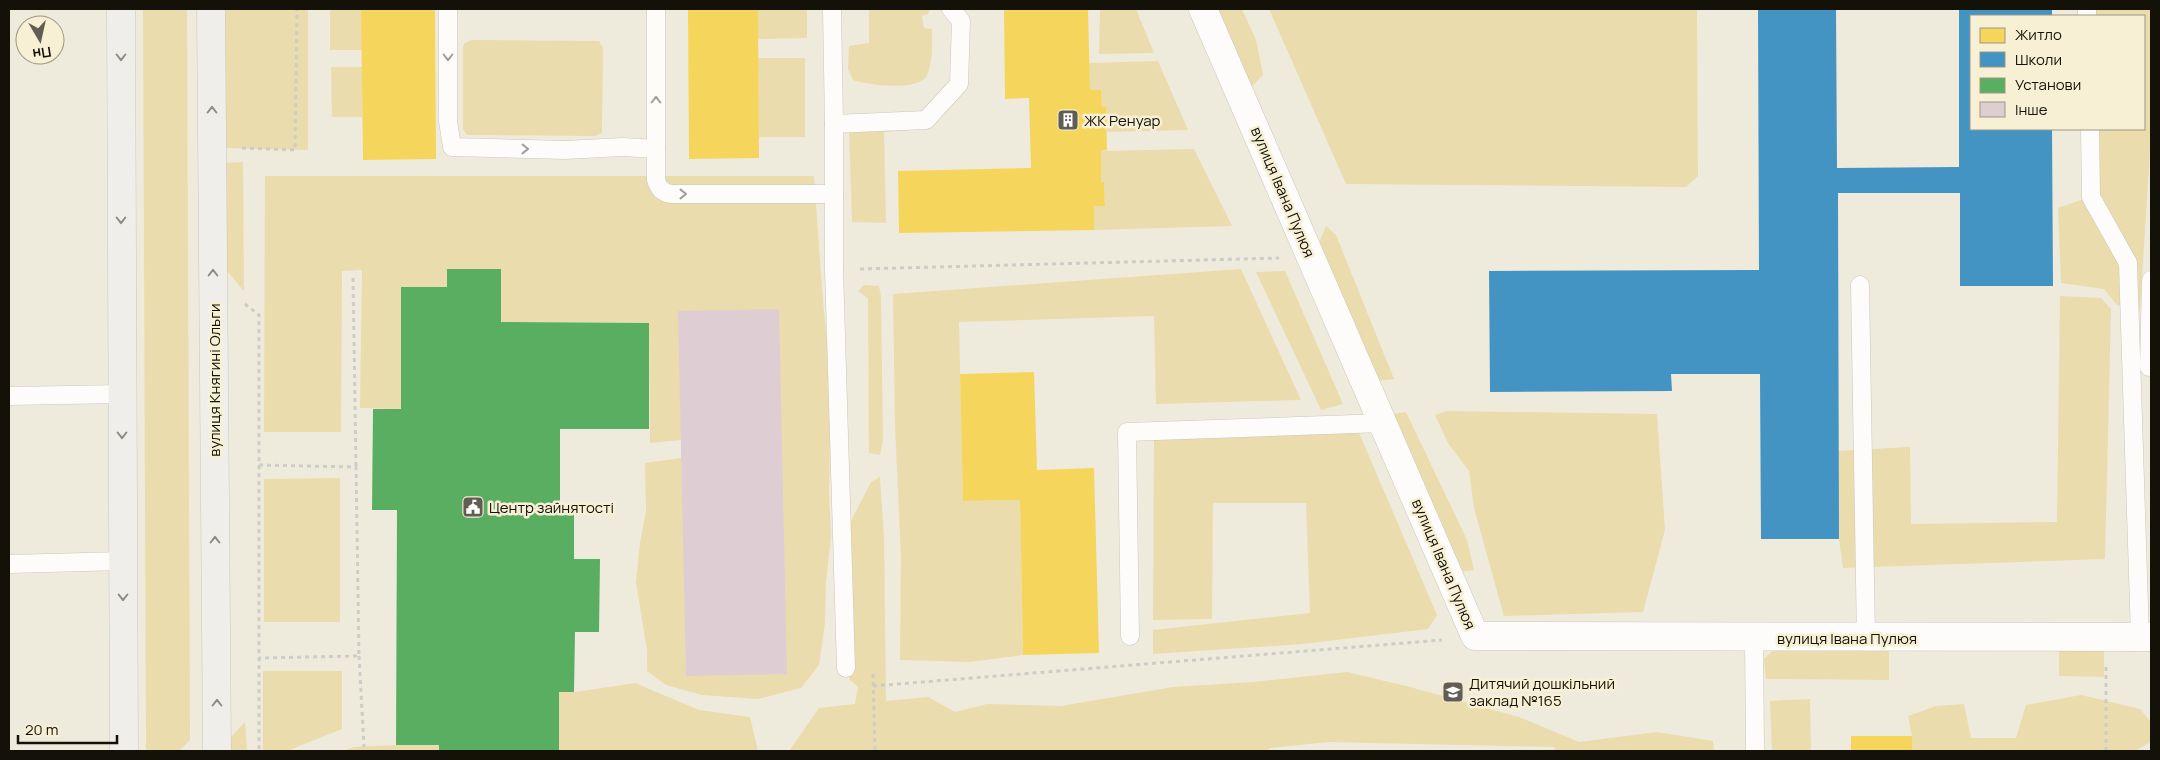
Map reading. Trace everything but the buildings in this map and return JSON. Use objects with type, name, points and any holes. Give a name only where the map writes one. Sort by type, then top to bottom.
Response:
[{"type":"street","points":[[121,9],[124,751]]},
{"type":"street","name":"вулиця Княгині Ольги","points":[[211,9],[217,751]]},
{"type":"street","name":"вулиця Івана Пулюя","points":[[1204,9],[1475,636],[2146,637]]},
{"type":"lane","points":[[448,9],[448,122],[452,147],[565,150],[656,149]]},
{"type":"lane","points":[[656,9],[656,180],[658,187],[664,193],[671,194],[834,194]]},
{"type":"lane","points":[[832,9],[834,280],[846,668]]},
{"type":"lane","points":[[834,124],[926,120],[959,84],[960,21],[951,9]]},
{"type":"lane","points":[[2090,130],[2091,197],[2128,263],[2130,367],[2146,637]]},
{"type":"lane","points":[[2130,367],[2150,367],[2151,280]]},
{"type":"lane","points":[[1860,285],[1866,638]]},
{"type":"lane","points":[[9,396],[122,394]]},
{"type":"lane","points":[[1130,636],[1126,432],[1383,423]]},
{"type":"lane","points":[[9,564],[123,561]]},
{"type":"lane","points":[[1754,637],[1755,751]]},
{"type":"path","points":[[238,148],[295,150],[296,9]]},
{"type":"path","points":[[857,269],[1285,258]]},
{"type":"path","points":[[353,278],[359,656],[364,746]]},
{"type":"path","points":[[213,280],[259,315],[259,751]]},
{"type":"path","points":[[259,465],[356,466]]},
{"type":"path","points":[[873,686],[1475,636]]},
{"type":"path","points":[[2106,637],[2106,751]]},
{"type":"path","points":[[259,658],[359,656]]},
{"type":"shaded area","points":[[143,9],[187,9],[190,740],[179,751],[146,751]]},
{"type":"shaded area","points":[[219,9],[308,9],[308,150],[222,148]]},
{"type":"shaded area","points":[[330,9],[361,9],[362,50],[330,50]]},
{"type":"shaded area","points":[[758,9],[807,9],[807,38],[758,39]]},
{"type":"shaded area","points":[[869,9],[930,9],[928,14],[922,16],[924,28],[932,29],[932,52],[927,75],[922,80],[914,84],[893,86],[869,84],[853,80],[848,69],[849,46],[869,43]]},
{"type":"shaded area","points":[[1100,9],[1136,9],[1154,53],[1099,54]]},
{"type":"shaded area","points":[[1212,9],[1242,9],[1256,40],[1263,75],[1251,87]]},
{"type":"shaded area","points":[[1269,9],[1697,9],[1698,176],[1686,187],[1346,184]]},
{"type":"shaded area","points":[[2093,9],[2151,9],[2151,134],[2140,311],[2117,305],[2104,289],[2061,283],[2058,208],[2095,195],[2094,130],[2145,130],[2145,15],[2093,15]]},
{"type":"shaded area","points":[[471,40],[599,41],[603,48],[602,133],[595,136],[467,135],[463,129],[463,47],[464,44]]},
{"type":"shaded area","points":[[758,58],[805,58],[805,137],[759,137]]},
{"type":"shaded area","points":[[1158,61],[1188,130],[1107,132],[1106,108],[1102,107],[1101,90],[1090,90],[1089,63]]},
{"type":"shaded area","points":[[331,67],[362,67],[362,117],[332,117]]},
{"type":"shaded area","points":[[909,121],[910,130],[884,132],[886,223],[852,222],[849,130]]},
{"type":"shaded area","points":[[1194,149],[1232,226],[1094,230],[1094,206],[1105,206],[1104,182],[1101,182],[1101,151]]},
{"type":"shaded area","points":[[243,162],[244,291],[221,264],[220,163]]},
{"type":"shaded area","points":[[265,176],[814,176],[831,382],[829,493],[831,536],[826,582],[825,623],[819,665],[801,688],[758,699],[702,695],[666,685],[647,671],[647,650],[636,582],[646,511],[645,463],[681,458],[681,440],[650,443],[649,323],[501,322],[447,269],[447,287],[401,287],[401,409],[360,408],[362,270],[342,271],[341,432],[264,432]]},
{"type":"shaded area","points":[[1326,226],[1336,235],[1394,379],[1376,381],[1319,243]]},
{"type":"shaded area","points":[[1241,269],[1301,400],[1156,404],[1154,316],[959,322],[963,501],[1020,500],[1023,655],[969,662],[900,660],[901,557],[895,426],[893,294]]},
{"type":"shaded area","points":[[1285,271],[1343,404],[1321,410],[1256,272]]},
{"type":"shaded area","points":[[864,285],[879,286],[881,296],[883,440],[880,455],[869,453],[868,298],[858,291]]},
{"type":"shaded area","points":[[2060,296],[2101,298],[2111,309],[2105,559],[1843,568],[1839,539],[1838,451],[1910,447],[1911,524],[2057,522]]},
{"type":"shaded area","points":[[1447,411],[1657,414],[1665,530],[1643,612],[1504,616],[1474,508],[1469,471],[1448,443],[1435,415]]},
{"type":"shaded area","points":[[1406,412],[1467,540],[1474,570],[1457,572],[1387,415]]},
{"type":"shaded area","points":[[1357,428],[1437,615],[1428,629],[1303,644],[1153,654],[1153,630],[1310,613],[1306,503],[1213,503],[1212,619],[1153,620],[1154,435]]},
{"type":"shaded area","name":"Дитячий дошкільний заклад №165","points":[[880,477],[884,537],[886,701],[928,697],[955,712],[987,704],[1061,706],[1173,687],[1254,682],[1347,672],[1519,717],[1579,742],[1657,732],[1713,741],[1714,751],[1555,751],[1554,747],[1328,742],[1271,748],[1265,751],[789,751],[819,708],[855,704],[858,687],[849,679],[848,527],[871,482]]},
{"type":"shaded area","points":[[340,478],[340,622],[264,622],[264,479]]},
{"type":"shaded area","points":[[2059,644],[2104,644],[2104,677],[2059,676]]},
{"type":"shaded area","points":[[1777,647],[1889,648],[1889,680],[1766,679],[1764,659]]},
{"type":"shaded area","points":[[263,671],[342,671],[342,729],[287,751],[263,751]]},
{"type":"shaded area","points":[[635,683],[699,710],[750,717],[758,751],[559,751],[559,692],[575,692]]},
{"type":"shaded area","points":[[2081,695],[2140,709],[2151,722],[2151,742],[2134,751],[1912,751],[1912,736],[1908,716],[1936,706],[1964,704],[1971,738],[2016,738],[2026,705]]},
{"type":"shaded area","points":[[1810,699],[1811,751],[1772,751],[1770,701]]},
{"type":"shaded area","points":[[245,722],[247,751],[221,751],[221,748]]},
{"type":"shaded area","points":[[439,745],[439,751],[342,751],[354,747]]},
{"type":"place","name":"ЖК Ренуар","points":[[1068,120]]},
{"type":"place","name":"Центр зайнятості","points":[[473,507]]},
{"type":"place","name":"Дитячий дошкільний заклад №165","points":[[1453,692]]}]
